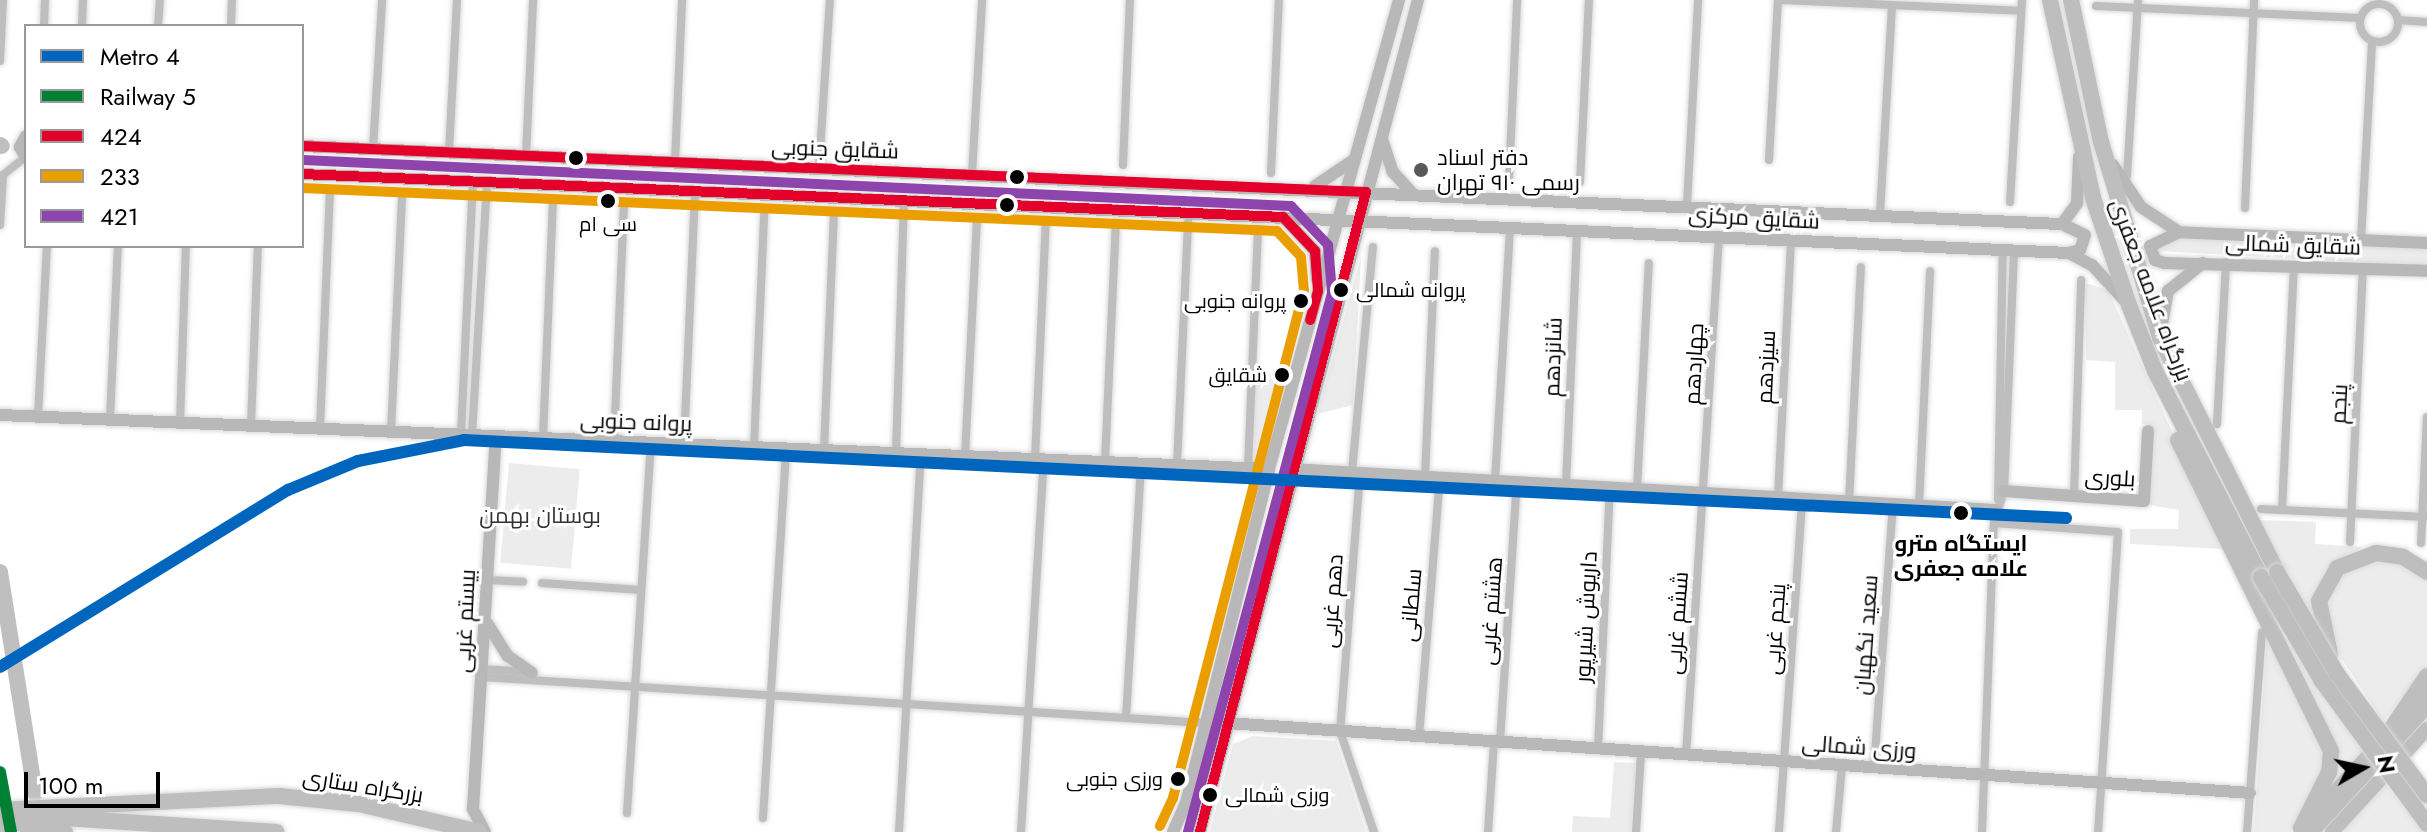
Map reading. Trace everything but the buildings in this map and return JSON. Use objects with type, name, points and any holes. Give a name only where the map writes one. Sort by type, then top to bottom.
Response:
[{"type":"highway","name":"بزرگراه علامه جعفری","points":[[2050,0],[2078,137],[2129,305],[2155,371],[2269,574]]},
{"type":"highway","name":"بزرگراه علامه جعفری","points":[[2071,0],[2101,142],[2160,338],[2269,574]]},
{"type":"highway","points":[[2155,371],[2163,405],[2198,487],[2331,751],[2329,772],[2304,831]]},
{"type":"highway","points":[[2337,674],[2320,626],[2324,586],[2345,562],[2365,554],[2403,557],[2427,572]]},
{"type":"highway","points":[[2269,574],[2337,674],[2427,795]]},
{"type":"highway","points":[[2269,574],[2322,681],[2427,824]]},
{"type":"highway","points":[[2387,735],[2427,676]]},
{"type":"highway","name":"بزرگراه ستاری","points":[[0,810],[55,803],[279,796],[359,804],[479,832]]},
{"type":"highway","points":[[29,828],[137,820],[277,832]]},
{"type":"highway","points":[[0,825],[61,832]]},
{"type":"main road","points":[[1179,832],[1269,469],[1399,0]]},
{"type":"main road","points":[[1200,828],[1291,469],[1418,0]]},
{"type":"main road","points":[[1381,135],[1393,172],[1413,194]]},
{"type":"main road","points":[[2069,253],[2080,250],[2085,235],[2062,224],[2077,203],[2078,137]]},
{"type":"main road","points":[[2101,142],[2141,207],[2179,232]]},
{"type":"main road","name":"شقایق جنوبی","points":[[304,146],[1366,192]]},
{"type":"main road","points":[[1303,189],[1332,179],[1357,156]]},
{"type":"main road","points":[[304,174],[487,188],[695,191],[1358,220]]},
{"type":"main road","name":"شقایق مرکزی","points":[[1366,192],[2062,224]]},
{"type":"main road","points":[[1283,217],[1315,251],[1318,291]]},
{"type":"main road","name":"شقایق مرکزی","points":[[1358,220],[2069,253]]},
{"type":"main road","points":[[2179,232],[2153,240],[2155,260],[2206,261]]},
{"type":"main road","name":"شقایق شمالی","points":[[2179,232],[2427,243]]},
{"type":"main road","points":[[2069,253],[2092,265],[2129,305]]},
{"type":"main road","name":"شقایق شمالی","points":[[2160,338],[2168,291],[2206,261],[2427,271]]},
{"type":"main road","name":"پروانه جنوبی","points":[[0,415],[1269,469]]},
{"type":"main road","name":"بلوری","points":[[1919,506],[2074,496],[2144,501],[2148,431]]},
{"type":"main road","name":"بیستم غربی","points":[[473,809],[496,436]]},
{"type":"main road","points":[[1291,469],[1919,506]]},
{"type":"main road","points":[[485,620],[508,656],[538,676]]},
{"type":"main road","points":[[2304,831],[2427,693]]},
{"type":"main road","points":[[2304,831],[2427,707]]},
{"type":"main road","name":"ورزی شمالی","points":[[1227,723],[2250,793]]},
{"type":"main road","points":[[2332,832],[2427,729]]},
{"type":"main road","points":[[1173,832],[1186,803]]},
{"type":"main road","points":[[459,826],[473,809],[485,832]]},
{"type":"street","points":[[0,61],[3,0]]},
{"type":"street","points":[[44,24],[45,0]]},
{"type":"street","points":[[82,24],[83,0]]},
{"type":"street","points":[[158,24],[160,0]]},
{"type":"street","points":[[231,24],[232,0]]},
{"type":"street","points":[[373,149],[382,0]]},
{"type":"street","points":[[449,152],[457,0]]},
{"type":"street","points":[[526,156],[533,0]]},
{"type":"street","points":[[675,162],[682,0]]},
{"type":"street","points":[[819,168],[830,0]]},
{"type":"street","points":[[972,175],[982,0]]},
{"type":"street","points":[[1123,165],[1130,0]]},
{"type":"street","points":[[1271,173],[1279,0]]},
{"type":"street","points":[[1509,179],[1517,0]]},
{"type":"street","points":[[1580,182],[1589,0]]},
{"type":"street","points":[[1687,205],[1698,0]]},
{"type":"street","points":[[1769,160],[1780,0],[2021,11]]},
{"type":"street","points":[[2010,202],[2022,0]]},
{"type":"street","points":[[2245,208],[2254,0]]},
{"type":"street","points":[[2096,6],[2138,4],[2360,18],[2375,2],[2390,7],[2398,20]]},
{"type":"street","points":[[2127,176],[2138,4]]},
{"type":"street","points":[[1880,214],[1892,6]]},
{"type":"street","points":[[2360,18],[2372,41],[2361,240]]},
{"type":"street","points":[[2398,20],[2427,22]]},
{"type":"street","points":[[2372,41],[2391,38],[2398,20]]},
{"type":"street","points":[[0,225],[3,175],[24,159]]},
{"type":"street","points":[[467,435],[473,187]]},
{"type":"street","points":[[467,435],[487,188]]},
{"type":"street","points":[[684,444],[695,191]]},
{"type":"street","points":[[320,428],[330,192]]},
{"type":"street","points":[[391,431],[402,198]]},
{"type":"street","points":[[896,453],[904,200]]},
{"type":"street","points":[[543,438],[553,203]]},
{"type":"street","points":[[614,441],[624,207]]},
{"type":"street","points":[[824,450],[834,213]]},
{"type":"street","points":[[754,447],[764,214]]},
{"type":"street","points":[[1021,832],[1040,459],[1046,221]]},
{"type":"street","points":[[1177,465],[1188,222]]},
{"type":"street","points":[[965,456],[977,223]]},
{"type":"street","points":[[1105,462],[1116,223]]},
{"type":"street","points":[[1495,481],[1510,227]]},
{"type":"street","points":[[1248,468],[1258,230]]},
{"type":"street","name":"شانزدهم","points":[[1566,485],[1577,230]]},
{"type":"street","name":"چهاردهم","points":[[1705,493],[1719,236]]},
{"type":"street","name":"سیزدهم","points":[[1778,497],[1791,239]]},
{"type":"street","name":"دهم غربی","points":[[1340,731],[1373,247]]},
{"type":"street","points":[[38,416],[47,248]]},
{"type":"street","points":[[110,419],[118,248]]},
{"type":"street","points":[[180,423],[186,248]]},
{"type":"street","points":[[251,425],[258,248]]},
{"type":"street","points":[[1982,832],[2009,249]]},
{"type":"street","points":[[1425,477],[1435,251]]},
{"type":"street","points":[[2217,424],[2226,262]]},
{"type":"street","points":[[1637,489],[1649,263]]},
{"type":"street","points":[[2282,510],[2294,265]]},
{"type":"street","points":[[1849,502],[1861,267]]},
{"type":"street","name":"پنجم","points":[[2350,542],[2363,268]]},
{"type":"street","points":[[1919,506],[1930,271]]},
{"type":"street","points":[[469,275],[482,276]]},
{"type":"street","points":[[2074,496],[2081,280]]},
{"type":"street","points":[[2421,543],[2425,517],[2427,417]]},
{"type":"street","points":[[627,813],[651,442]]},
{"type":"street","points":[[763,818],[786,448]]},
{"type":"street","points":[[899,832],[921,454]]},
{"type":"street","points":[[1126,718],[1141,463]]},
{"type":"street","name":"سلطانی","points":[[1419,737],[1440,477]]},
{"type":"street","name":"هشتم غربی","points":[[1488,832],[1517,482]]},
{"type":"street","name":"داریوش شیرپور","points":[[1598,749],[1610,488]]},
{"type":"street","name":"ششم غربی","points":[[1686,755],[1705,493]]},
{"type":"street","name":"پنجم غربی","points":[[1779,832],[1802,499]]},
{"type":"street","points":[[1997,502],[2118,532],[2098,832]]},
{"type":"street","name":"سعید نگهبان","points":[[1874,768],[1893,504]]},
{"type":"street","points":[[2261,509],[2425,517]]},
{"type":"street","points":[[488,580],[523,582]]},
{"type":"street","points":[[542,583],[641,590]]},
{"type":"street","points":[[2247,832],[2262,633]]},
{"type":"street","points":[[482,673],[1205,723]]},
{"type":"street","points":[[1340,731],[1374,832]]},
{"type":"street","points":[[1636,832],[1641,752]]},
{"type":"street","points":[[1836,832],[1842,766]]},
{"type":"green space","points":[[2172,238],[2427,249],[2427,266],[2159,251],[2156,246]]},
{"type":"green space","points":[[1361,257],[1353,405],[1317,414]]},
{"type":"green space","points":[[2085,283],[2108,290],[2225,549],[2130,544],[2130,529],[2178,529],[2179,510],[2149,505],[2151,426],[2142,424],[2142,410],[2115,410],[2115,362],[2086,360]]},
{"type":"green space","points":[[1254,372],[1291,377],[1270,464],[1249,461]]},
{"type":"green space","name":"بوستان بهمن","points":[[509,463],[580,469],[571,569],[500,563]]},
{"type":"green space","points":[[2258,520],[2316,522],[2315,544],[2362,547],[2323,576],[2316,622]]},
{"type":"green space","points":[[2371,558],[2400,560],[2427,579],[2427,669],[2383,721],[2334,647],[2322,606],[2337,575]]},
{"type":"green space","points":[[2246,567],[2364,752],[2322,799],[2334,772]]},
{"type":"green space","points":[[2267,635],[2324,748],[2325,767],[2291,832],[2254,832]]},
{"type":"green space","points":[[1253,736],[1336,741],[1366,832],[1210,832],[1233,744]]},
{"type":"green space","points":[[1614,762],[1636,763],[1631,832],[1572,832],[1573,816],[1610,818]]},
{"type":"green space","points":[[2384,782],[2423,832],[2338,832]]},
{"type":"waterway","points":[[0,572],[35,793]]},
{"type":"metro line","name":"4","points":[[0,667],[288,490],[358,461],[464,440],[2066,518]]},
{"type":"rail line","name":"5","points":[[0,772],[11,832]]},
{"type":"transit line","name":"424","points":[[304,146],[1366,192],[1200,832]]},
{"type":"transit line","name":"421","points":[[304,160],[1291,206],[1328,245],[1332,293],[1188,832]]},
{"type":"transit line","name":"424","points":[[304,174],[1283,217]]},
{"type":"transit line","name":"233","points":[[304,188],[1277,231],[1301,257],[1304,290],[1173,798],[1160,826]]},
{"type":"transit line","name":"424","points":[[1283,217],[1315,251],[1318,291],[1310,320]]},
{"type":"place","name":"دفتر اسناد رسمی ۹۱۰ تهران","points":[[1421,170]]},
{"type":"place","name":"سی ام","points":[[608,201]]},
{"type":"place","name":"پروانه شمالی","points":[[1341,290]]},
{"type":"place","name":"پروانه جنوبی","points":[[1301,301]]},
{"type":"place","name":"شقایق","points":[[1282,375]]},
{"type":"place","name":"ایستگاه مترو علامه جعفری","points":[[1961,513]]},
{"type":"place","name":"ورزی جنوبی","points":[[1178,779]]},
{"type":"place","name":"ورزی شمالی","points":[[1210,795]]}]
